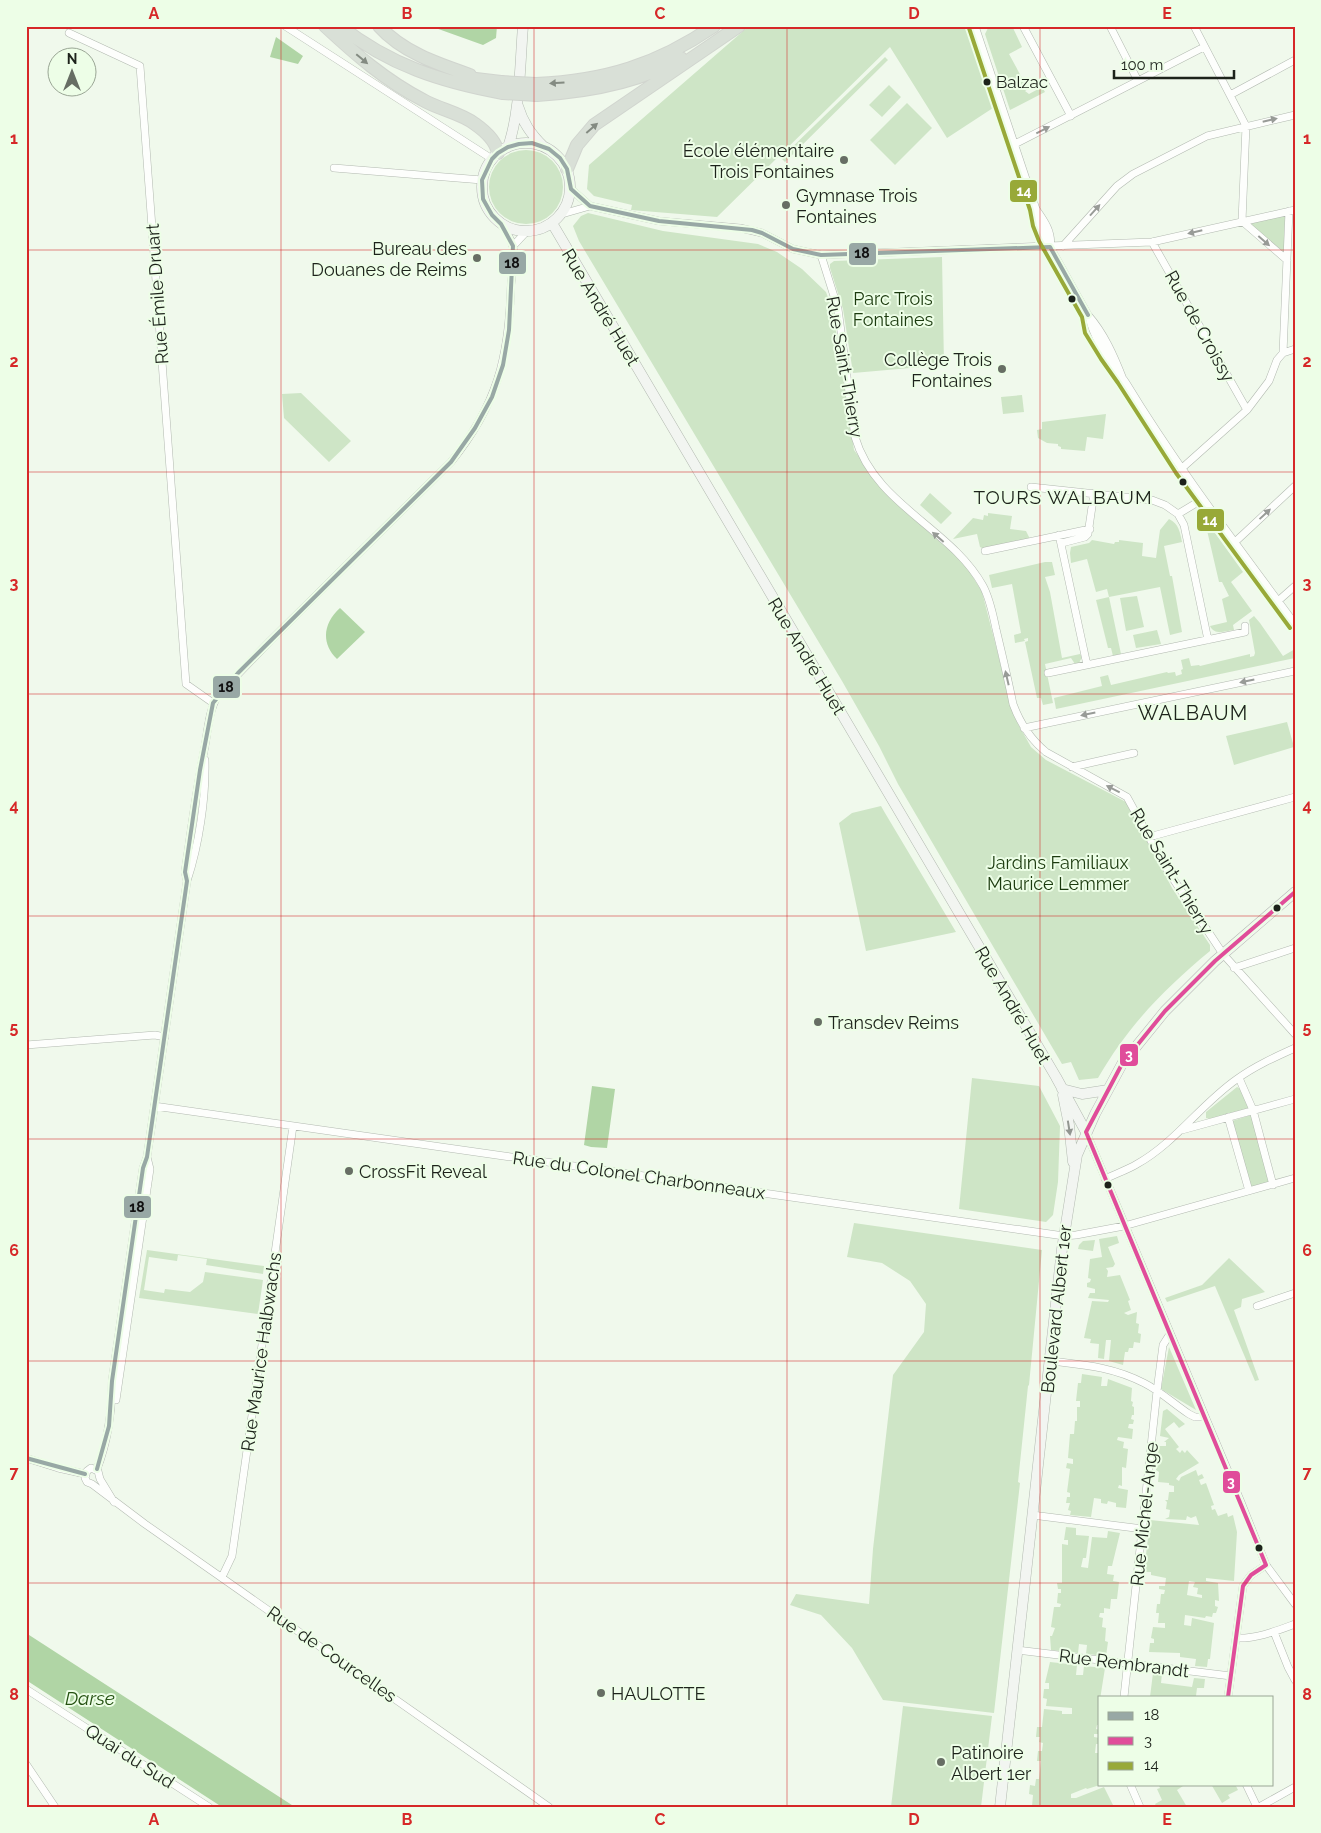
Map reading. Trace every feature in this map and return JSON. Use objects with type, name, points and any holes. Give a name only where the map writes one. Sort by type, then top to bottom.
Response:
[{"type":"highway","points":[[325,26],[354,53],[390,81],[423,101],[474,123],[496,146],[499,153]]},
{"type":"highway","points":[[340,26],[379,53],[408,68],[465,86],[580,91],[618,83],[677,61],[731,26]]},
{"type":"highway","points":[[353,26],[387,48],[422,65],[502,88]]},
{"type":"highway","points":[[379,26],[403,46],[436,63],[502,88]]},
{"type":"highway","points":[[536,90],[614,74],[645,64],[678,49],[714,26]]},
{"type":"highway","points":[[567,169],[578,145],[594,125],[739,26]]},
{"type":"street","points":[[286,26],[499,153]]},
{"type":"street","points":[[26,1458],[85,1474],[91,1468],[97,1469],[105,1450],[112,1407],[116,1400],[150,1169],[147,1157],[187,881],[194,861],[202,804],[205,770],[204,749],[213,703],[238,673],[451,462],[476,428],[492,397],[503,366],[509,330],[513,246],[501,224],[492,215],[484,199],[482,180],[511,138],[517,102],[523,26]]},
{"type":"street","points":[[975,26],[1036,209],[1044,219],[1052,239],[1050,247],[1088,315],[1091,330],[1102,350],[1181,469],[1295,624]]},
{"type":"street","points":[[1023,26],[1070,116]]},
{"type":"street","points":[[1110,26],[1138,81]]},
{"type":"street","points":[[1194,26],[1246,126],[1242,222]]},
{"type":"street","name":"Rue Émile Druart","points":[[69,33],[140,66],[186,684],[213,703]]},
{"type":"street","points":[[1015,144],[1204,47]]},
{"type":"street","points":[[1230,95],[1295,60]]},
{"type":"street","points":[[501,224],[515,230],[527,231],[540,229],[552,223],[562,214],[568,202],[571,189],[567,169],[560,158],[544,147],[531,134],[521,118],[517,102]]},
{"type":"street","points":[[1063,246],[1117,186],[1133,174],[1207,136],[1295,115]]},
{"type":"street","points":[[499,153],[519,144],[532,143],[544,147]]},
{"type":"street","points":[[334,168],[482,180]]},
{"type":"street","points":[[571,189],[590,206]]},
{"type":"street","points":[[562,214],[590,206],[659,221],[752,230],[793,249],[821,255],[1152,242],[1292,210],[1287,260],[1283,353]]},
{"type":"street","points":[[1242,222],[1287,260]]},
{"type":"street","name":"Rue André Huet","points":[[552,223],[1086,1132]]},
{"type":"street","points":[[513,246],[527,231]]},
{"type":"street","name":"Rue de Croissy","points":[[1152,242],[1247,410]]},
{"type":"street","name":"Rue Saint-Thierry","points":[[821,255],[838,309],[858,448],[882,486],[965,562],[983,586],[990,603],[1013,704],[1024,728],[1034,743],[1049,755],[1127,797],[1166,868],[1216,945],[1234,968],[1295,1034]]},
{"type":"street","points":[[1181,469],[1247,410],[1269,381],[1277,360],[1283,353],[1295,349]]},
{"type":"street","points":[[1235,542],[1295,486]]},
{"type":"street","points":[[1031,487],[1152,500],[1165,504],[1178,514],[1184,525],[1208,640]]},
{"type":"street","points":[[1062,543],[1085,537],[1090,529],[1094,493]]},
{"type":"street","points":[[1178,514],[1202,499]]},
{"type":"street","points":[[985,551],[1090,529]]},
{"type":"street","points":[[1059,535],[1087,666]]},
{"type":"street","points":[[1278,601],[1295,586]]},
{"type":"street","points":[[1048,673],[1245,632],[1245,626]]},
{"type":"street","points":[[1024,728],[1295,671]]},
{"type":"street","points":[[1072,768],[1134,753]]},
{"type":"street","points":[[1149,837],[1295,797]]},
{"type":"street","name":"Boulevard Albert 1er","points":[[1000,1807],[1016,1650],[1064,1236],[1077,1155],[1086,1132],[1122,1064],[1165,1011],[1223,954],[1295,892]]},
{"type":"street","points":[[1234,968],[1295,948]]},
{"type":"street","points":[[26,1045],[155,1035],[165,1037]]},
{"type":"street","points":[[1105,1178],[1137,1164],[1180,1131],[1204,1106],[1239,1078],[1264,1062],[1295,1048]]},
{"type":"street","points":[[1239,1078],[1253,1110],[1273,1185]]},
{"type":"street","points":[[1074,1169],[1069,1125],[1062,1089],[1082,1094],[1108,1090]]},
{"type":"street","points":[[1180,1131],[1295,1099]]},
{"type":"street","name":"Rue du Colonel Charbonneaux","points":[[154,1106],[1064,1236],[1124,1226],[1295,1178]]},
{"type":"street","points":[[1228,1117],[1248,1191]]},
{"type":"street","name":"Rue Maurice Halbwachs","points":[[222,1578],[232,1556],[293,1126]]},
{"type":"street","points":[[1086,1132],[1266,1565],[1295,1604]]},
{"type":"street","points":[[1257,1306],[1295,1293]]},
{"type":"street","name":"Rue Michel-Ange","points":[[1124,1696],[1126,1663],[1143,1529],[1157,1391],[1164,1345],[1170,1334]]},
{"type":"street","points":[[1051,1361],[1105,1368],[1130,1377],[1157,1391],[1189,1414],[1195,1417],[1205,1417]]},
{"type":"street","name":"Rue de Courcelles","points":[[97,1469],[101,1474],[100,1479],[114,1502]]},
{"type":"street","name":"Rue de Courcelles","points":[[85,1474],[87,1482],[114,1502],[549,1807]]},
{"type":"street","points":[[92,1484],[97,1483],[100,1479]]},
{"type":"street","points":[[1032,1515],[1143,1529]]},
{"type":"street","points":[[1228,1696],[1239,1627],[1243,1586],[1251,1575],[1266,1565]]},
{"type":"street","points":[[1236,1638],[1274,1632],[1295,1624]]},
{"type":"street","points":[[1274,1632],[1288,1668],[1295,1680]]},
{"type":"street","name":"Rue Rembrandt","points":[[1016,1650],[1231,1676]]},
{"type":"street","name":"Quai du Sud","points":[[26,1689],[209,1807]]},
{"type":"street","points":[[26,1764],[55,1807]]},
{"type":"street","points":[[1131,1786],[1140,1807]]},
{"type":"street","points":[[1247,1786],[1258,1807],[1295,1786]]},
{"type":"green space","points":[[749,26],[969,26],[996,106],[947,138],[890,47],[717,217],[631,210],[632,205],[594,196],[587,189],[589,165]]},
{"type":"green space","points":[[989,26],[1016,26],[1013,28],[1022,47],[1009,54],[1028,89],[1025,91],[1029,94],[1042,87],[1045,92],[1010,110],[985,34]]},
{"type":"green space","points":[[885,57],[888,60],[785,162],[781,158]]},
{"type":"green space","points":[[889,85],[901,97],[882,117],[869,105]]},
{"type":"green space","points":[[907,103],[932,128],[895,165],[870,140]]},
{"type":"green space","points":[[526,150],[547,156],[557,166],[563,187],[557,208],[547,218],[526,224],[505,218],[495,208],[489,187],[495,166],[505,156]]},
{"type":"green space","name":"Jardins Familiaux Maurice Lemmer","points":[[588,213],[663,231],[758,244],[777,252],[802,269],[826,292],[833,311],[854,450],[889,497],[957,557],[968,569],[982,592],[1009,697],[1017,722],[1031,747],[1046,760],[1126,802],[1172,888],[1210,945],[1210,951],[1162,994],[1134,1025],[1098,1078],[1079,1080],[1071,1062],[1062,1064],[898,784],[842,681],[579,241],[573,226],[581,216]]},
{"type":"green space","points":[[1285,215],[1284,252],[1248,223]]},
{"type":"green space","name":"Parc Trois Fontaines","points":[[942,257],[944,365],[853,373],[843,309],[830,264],[834,261]]},
{"type":"green space","points":[[301,393],[351,441],[329,462],[284,418],[282,394]]},
{"type":"green space","points":[[1022,395],[1024,412],[1003,414],[1001,397]]},
{"type":"green space","points":[[1106,414],[1103,439],[1087,437],[1085,451],[1061,449],[1058,444],[1047,443],[1038,438],[1037,430],[1042,429],[1042,422]]},
{"type":"green space","points":[[930,493],[952,513],[941,524],[920,505]]},
{"type":"green space","points":[[988,513],[1012,516],[1010,529],[1026,531],[1030,539],[984,549],[980,547],[977,534],[953,539],[973,518],[983,520],[984,515],[988,516]]},
{"type":"green space","points":[[1169,519],[1175,523],[1182,542],[1164,546],[1170,576],[1172,576],[1182,632],[1170,635],[1160,587],[1109,597],[1107,589],[1096,592],[1087,559],[1071,563],[1071,547],[1089,543],[1092,540],[1114,544],[1119,542],[1119,540],[1143,543],[1142,556],[1156,558],[1160,530]]},
{"type":"green space","points":[[1205,519],[1243,572],[1231,582],[1252,611],[1233,625],[1234,630],[1217,632],[1210,626],[1227,622],[1222,599],[1229,596],[1222,582],[1219,582],[1206,526],[1196,527],[1195,522]]},
{"type":"green space","points":[[1052,562],[1055,575],[1045,577],[1050,592],[1062,658],[1080,654],[1082,657],[1079,663],[1075,664],[1071,658],[1045,664],[1053,703],[1043,705],[1041,698],[1037,698],[1025,642],[1028,641],[1028,638],[1024,639],[1025,641],[1015,643],[1014,635],[1021,633],[1012,584],[992,588],[989,575]]},
{"type":"green space","points":[[1137,596],[1144,627],[1126,631],[1120,598]]},
{"type":"green space","points":[[1109,597],[1121,654],[1113,656],[1111,648],[1108,648],[1096,600]]},
{"type":"green space","points":[[1254,616],[1283,656],[1295,649],[1295,658],[1056,709],[1054,698],[1102,686],[1100,677],[1108,675],[1111,685],[1167,672],[1175,672],[1176,676],[1182,674],[1181,660],[1189,658],[1191,666],[1200,666],[1250,654],[1250,657],[1254,656],[1249,620]]},
{"type":"green space","points":[[1157,630],[1161,644],[1136,648],[1133,635]]},
{"type":"green space","points":[[1287,722],[1294,747],[1234,765],[1226,736]]},
{"type":"green space","points":[[881,806],[956,932],[866,951],[839,823],[852,813]]},
{"type":"green space","points":[[972,1078],[1039,1086],[1060,1126],[1058,1182],[1053,1215],[1046,1222],[959,1209]]},
{"type":"green space","points":[[1237,1087],[1241,1089],[1249,1108],[1210,1119],[1206,1118],[1206,1112]]},
{"type":"green space","points":[[1251,1115],[1269,1182],[1253,1187],[1250,1186],[1232,1121]]},
{"type":"green space","points":[[854,1223],[1042,1250],[1018,1482],[1020,1483],[994,1713],[883,1700],[852,1648],[821,1615],[790,1605],[796,1594],[869,1604],[873,1549],[893,1375],[924,1332],[926,1304],[910,1281],[882,1263],[847,1257]]},
{"type":"green space","points":[[1117,1236],[1119,1243],[1108,1247],[1115,1264],[1113,1267],[1106,1268],[1108,1271],[1107,1277],[1120,1275],[1130,1300],[1128,1301],[1131,1310],[1124,1313],[1128,1315],[1137,1312],[1136,1323],[1139,1324],[1138,1333],[1141,1334],[1140,1343],[1134,1342],[1133,1348],[1129,1348],[1128,1352],[1125,1352],[1123,1365],[1109,1361],[1111,1340],[1106,1340],[1104,1359],[1098,1358],[1099,1344],[1090,1343],[1091,1339],[1084,1338],[1092,1301],[1108,1302],[1109,1300],[1088,1298],[1090,1293],[1095,1293],[1095,1289],[1087,1287],[1087,1283],[1091,1279],[1088,1278],[1090,1259],[1102,1257],[1099,1239]]},
{"type":"green space","points":[[1095,1240],[1093,1251],[1078,1249],[1083,1241]]},
{"type":"green space","points":[[147,1250],[264,1266],[263,1274],[206,1265],[207,1259],[178,1255],[177,1261],[149,1257],[144,1290],[164,1293],[165,1289],[190,1292],[203,1282],[205,1272],[263,1280],[258,1314],[139,1298]]},
{"type":"green space","points":[[1229,1258],[1265,1292],[1242,1299],[1241,1307],[1234,1310],[1259,1380],[1255,1381],[1215,1286],[1167,1302],[1165,1298],[1202,1285]]},
{"type":"green space","points":[[1169,1347],[1196,1410],[1161,1389]]},
{"type":"green space","points":[[1082,1374],[1102,1377],[1101,1386],[1107,1386],[1108,1379],[1132,1388],[1131,1401],[1134,1407],[1134,1415],[1132,1415],[1131,1419],[1134,1420],[1133,1424],[1129,1424],[1128,1428],[1133,1429],[1132,1439],[1118,1437],[1117,1440],[1124,1442],[1123,1448],[1128,1449],[1126,1468],[1122,1467],[1122,1486],[1119,1485],[1118,1488],[1128,1490],[1126,1508],[1116,1507],[1116,1503],[1108,1501],[1107,1504],[1101,1503],[1101,1499],[1094,1498],[1091,1517],[1070,1515],[1071,1511],[1068,1510],[1070,1503],[1066,1503],[1067,1497],[1070,1497],[1070,1493],[1067,1492],[1070,1469],[1066,1468],[1067,1463],[1073,1464],[1073,1459],[1068,1458],[1070,1434],[1074,1434],[1075,1421],[1077,1421],[1077,1407],[1080,1407],[1080,1401],[1076,1401],[1078,1383],[1081,1383]]},
{"type":"green space","points":[[1167,1409],[1185,1424],[1179,1428],[1174,1422],[1165,1429],[1179,1447],[1176,1449],[1180,1453],[1182,1450],[1185,1453],[1187,1450],[1199,1463],[1179,1475],[1176,1479],[1179,1481],[1181,1477],[1196,1470],[1198,1476],[1202,1474],[1204,1478],[1199,1480],[1201,1485],[1206,1483],[1214,1505],[1211,1506],[1212,1510],[1215,1509],[1218,1516],[1227,1513],[1228,1517],[1233,1515],[1237,1532],[1234,1581],[1206,1578],[1206,1581],[1218,1583],[1219,1601],[1215,1600],[1215,1606],[1218,1607],[1216,1613],[1213,1613],[1212,1617],[1206,1616],[1205,1618],[1185,1615],[1184,1625],[1191,1626],[1192,1618],[1214,1623],[1210,1659],[1208,1659],[1207,1667],[1195,1666],[1196,1659],[1180,1657],[1180,1653],[1149,1652],[1150,1643],[1154,1643],[1154,1639],[1151,1638],[1153,1627],[1165,1628],[1165,1623],[1158,1623],[1159,1613],[1156,1613],[1157,1604],[1160,1604],[1161,1594],[1164,1594],[1165,1590],[1159,1589],[1159,1586],[1165,1586],[1166,1578],[1151,1575],[1151,1572],[1144,1572],[1150,1520],[1199,1525],[1196,1516],[1191,1518],[1187,1516],[1186,1520],[1165,1519],[1169,1517],[1170,1510],[1166,1509],[1167,1502],[1165,1500],[1168,1500],[1169,1492],[1174,1492],[1174,1486],[1169,1485],[1169,1483],[1158,1482],[1159,1472],[1156,1470],[1159,1446],[1166,1446],[1166,1442],[1164,1442],[1169,1438],[1160,1436],[1163,1411]],"holes":[[[1189,1581],[1195,1582],[1193,1587],[1198,1588],[1197,1594],[1202,1595],[1202,1598],[1187,1595]]]},
{"type":"green space","points":[[1066,1527],[1076,1528],[1076,1535],[1089,1536],[1086,1558],[1083,1558],[1081,1567],[1088,1568],[1092,1537],[1107,1538],[1108,1531],[1120,1533],[1112,1566],[1108,1566],[1107,1574],[1114,1575],[1113,1581],[1119,1582],[1117,1599],[1111,1599],[1110,1609],[1104,1608],[1104,1613],[1100,1613],[1099,1617],[1103,1618],[1102,1627],[1106,1628],[1105,1641],[1108,1642],[1106,1656],[1086,1654],[1087,1645],[1079,1644],[1078,1653],[1051,1650],[1050,1636],[1052,1636],[1055,1628],[1051,1627],[1054,1607],[1060,1607],[1061,1604],[1057,1603],[1058,1593],[1061,1593],[1061,1589],[1058,1589],[1057,1583],[1062,1583],[1062,1544],[1068,1545],[1068,1540],[1064,1540]]},
{"type":"green space","points":[[1050,1662],[1077,1665],[1076,1675],[1083,1675],[1084,1666],[1105,1668],[1101,1696],[1098,1696],[1098,1725],[1096,1729],[1098,1730],[1098,1734],[1094,1734],[1094,1737],[1098,1738],[1095,1753],[1098,1753],[1098,1786],[1071,1794],[1071,1798],[1076,1798],[1104,1787],[1114,1807],[1030,1807],[1032,1806],[1033,1795],[1029,1794],[1030,1785],[1035,1786],[1036,1779],[1039,1779],[1041,1761],[1037,1761],[1038,1751],[1042,1751],[1043,1743],[1039,1742],[1040,1737],[1036,1737],[1037,1727],[1042,1727],[1044,1709],[1062,1711],[1062,1714],[1072,1714],[1072,1708],[1046,1706],[1047,1699],[1043,1698],[1044,1689],[1049,1689],[1049,1683],[1045,1683]]},
{"type":"green space","points":[[1153,1673],[1162,1674],[1161,1683],[1192,1687],[1194,1678],[1205,1679],[1204,1688],[1197,1688],[1196,1696],[1150,1696]]},
{"type":"green space","name":"Patinoire Albert 1er","points":[[903,1706],[992,1716],[981,1807],[891,1807]]},
{"type":"green space","points":[[1159,1786],[1183,1786],[1177,1790],[1187,1807],[1157,1807],[1155,1804],[1162,1800],[1157,1789],[1160,1788]]},
{"type":"green space","points":[[1212,1786],[1236,1786],[1238,1790],[1228,1795],[1230,1798],[1222,1803]]},
{"type":"water","points":[[430,26],[497,26],[496,38],[483,45]]},
{"type":"water","points":[[276,37],[303,56],[298,64],[270,57]]},
{"type":"water","points":[[340,608],[365,632],[337,659],[328,646],[326,633],[330,620]]},
{"type":"water","points":[[592,1086],[615,1089],[607,1148],[584,1145]]},
{"type":"water","name":"Darse","points":[[26,1633],[295,1807],[222,1807],[26,1680]]},
{"type":"transit line","name":"14","points":[[969,28],[1030,210],[1033,226],[1039,241],[1082,317],[1085,333],[1176,473],[1290,628]]},
{"type":"transit line","name":"18","points":[[97,1469],[109,1426],[112,1381],[187,881],[185,872],[200,770],[213,703],[238,673],[451,462],[475,428],[492,397],[503,365],[509,330],[513,246],[501,224],[492,215],[483,199],[482,180],[492,159],[508,147],[532,143],[549,149],[560,158],[567,169],[571,189],[590,206],[659,221],[752,230],[793,249],[821,255],[1050,247],[1088,315]]},
{"type":"transit line","name":"3","points":[[1228,1696],[1243,1586],[1251,1575],[1266,1565],[1086,1132],[1122,1064],[1165,1011],[1215,961],[1295,892]]},
{"type":"transit line","name":"18","points":[[26,1458],[85,1474]]},
{"type":"place","name":"Balzac","points":[[987,82]]},
{"type":"place","name":"École élémentaire Trois Fontaines","points":[[844,160]]},
{"type":"place","name":"Gymnase Trois Fontaines","points":[[786,205]]},
{"type":"place","name":"Bureau des Douanes de Reims","points":[[477,258]]},
{"type":"place","name":"Collège Trois Fontaines","points":[[1002,369]]},
{"type":"place","name":"Transdev Reims","points":[[818,1022]]},
{"type":"place","name":"CrossFit Reveal","points":[[349,1171]]},
{"type":"place","name":"HAULOTTE","points":[[601,1693]]},
{"type":"place","name":"Patinoire Albert 1er","points":[[941,1762]]},
{"type":"district","name":"TOURS WALBAUM","points":[[1063,497]]},
{"type":"district","name":"WALBAUM","points":[[1193,713]]}]
